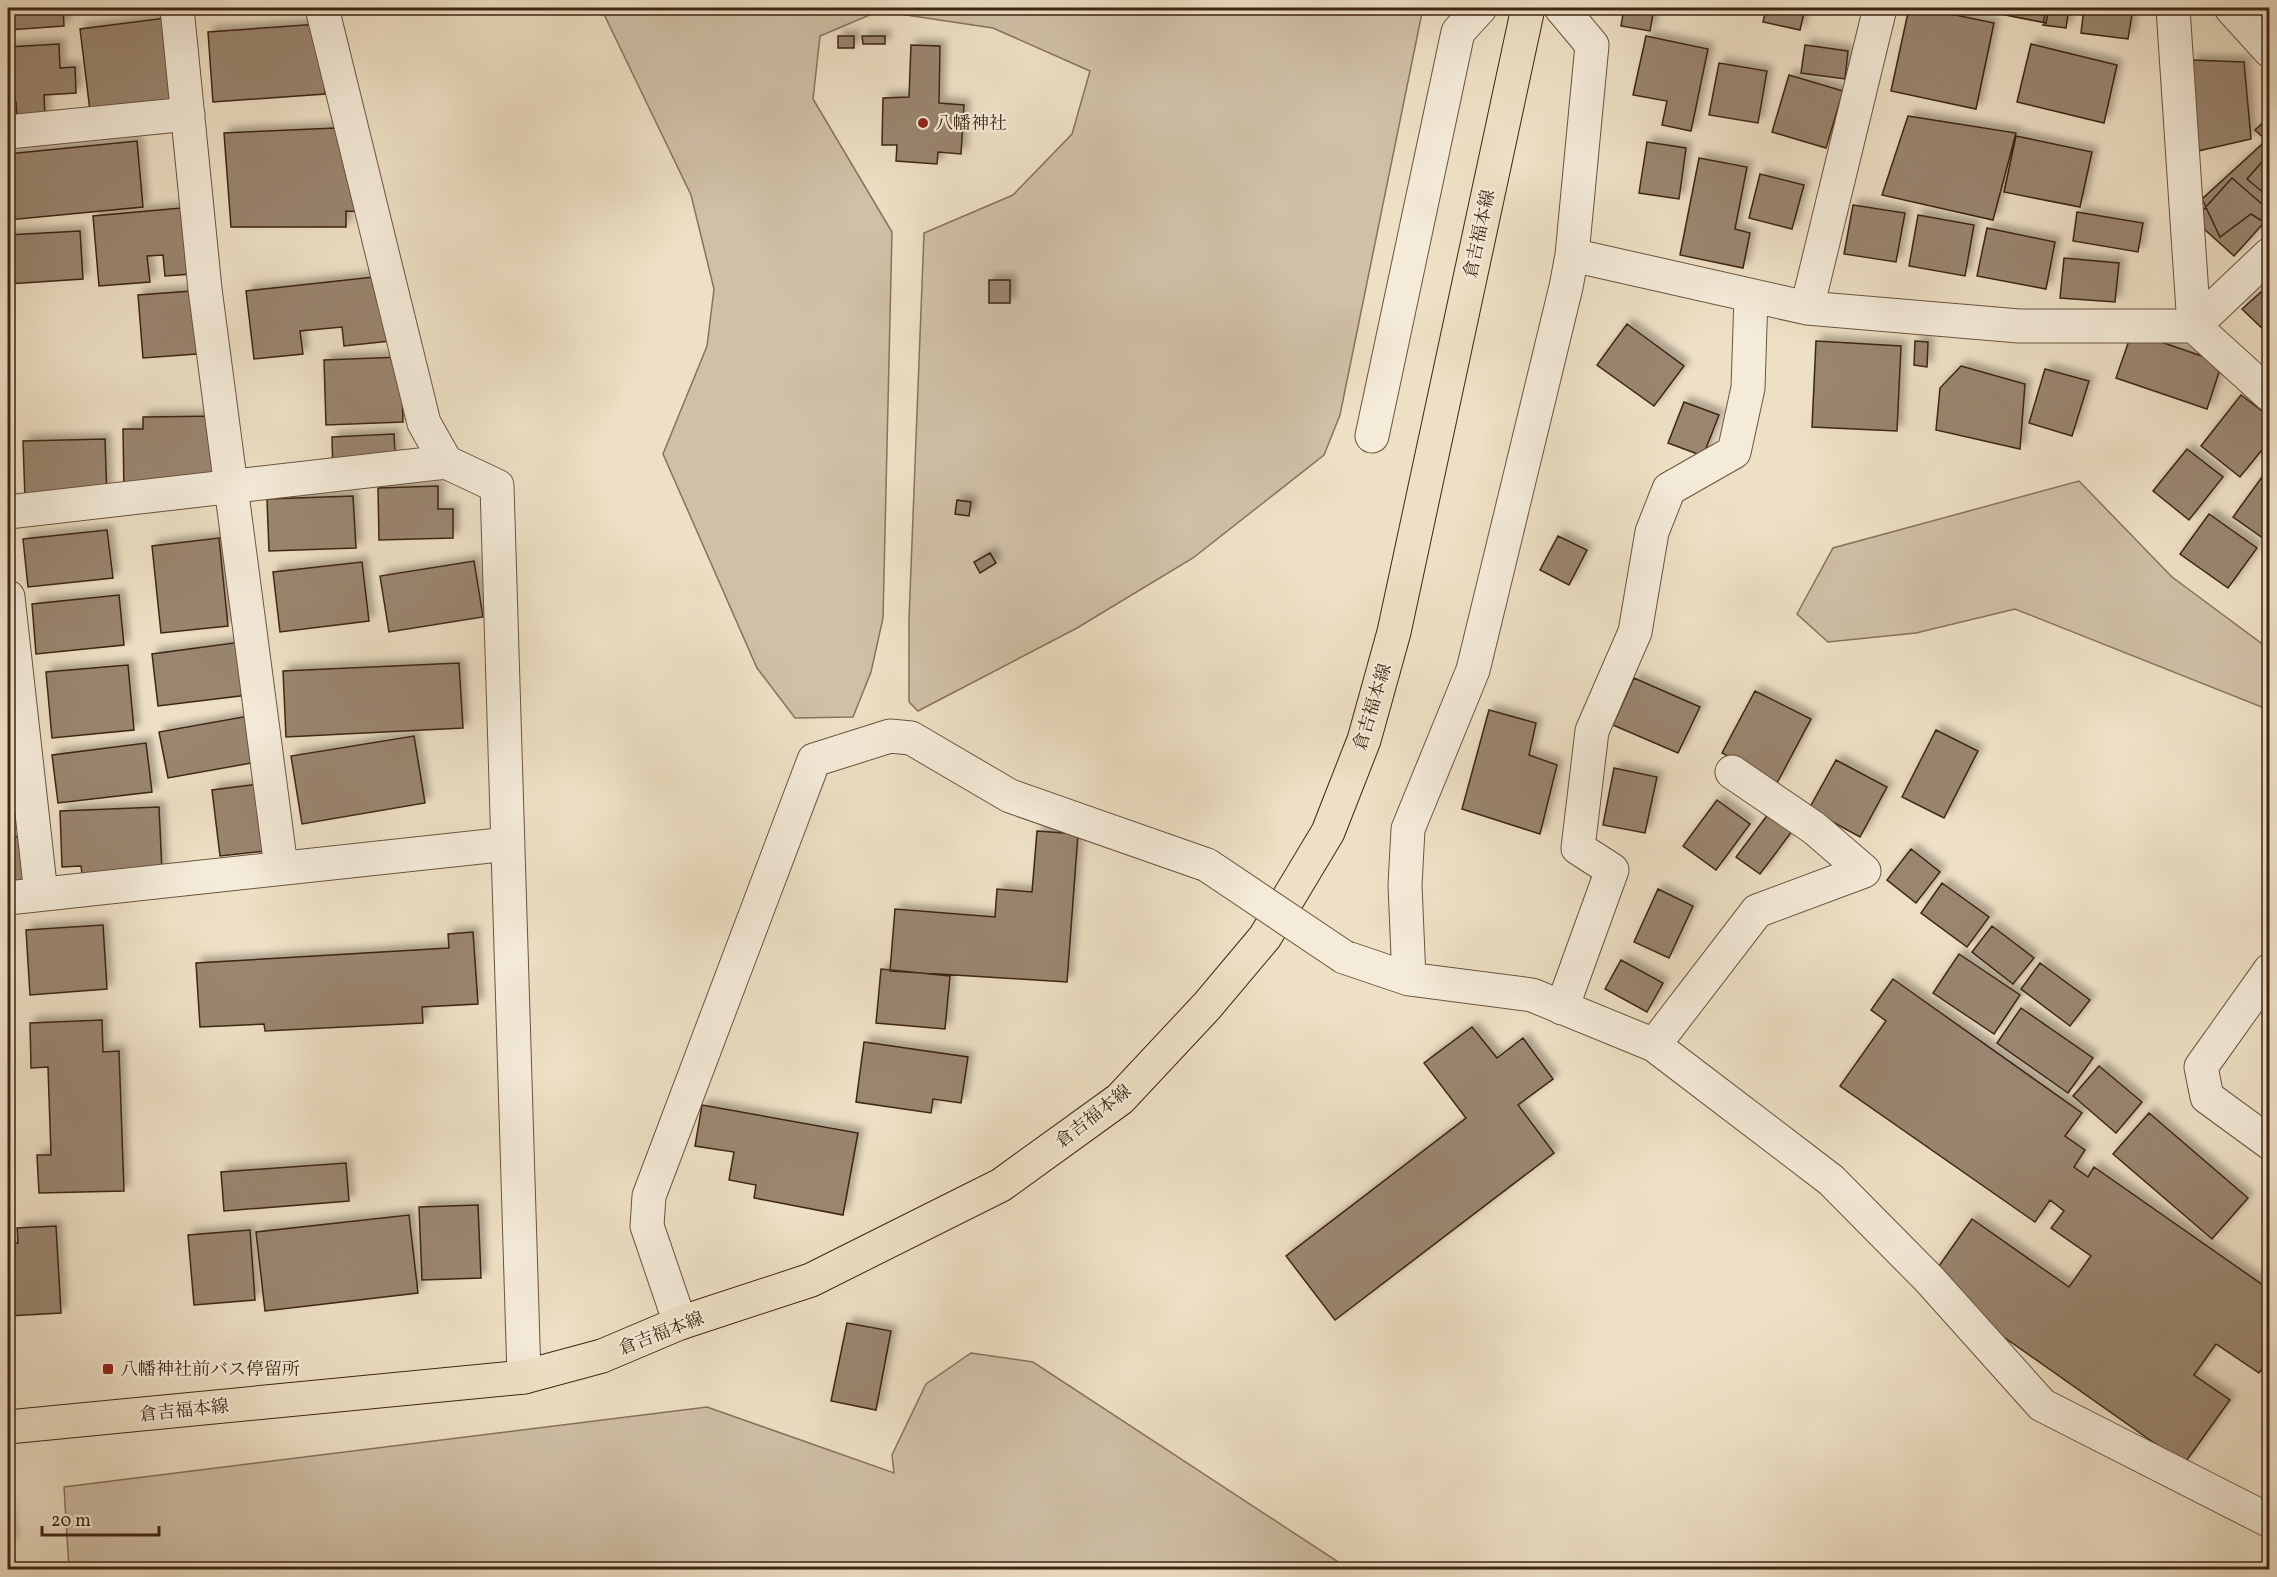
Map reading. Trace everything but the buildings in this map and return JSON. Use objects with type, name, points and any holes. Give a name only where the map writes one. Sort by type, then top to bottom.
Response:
[{"type":"main road","name":"倉吉福本線","points":[[8,1427],[524,1377],[602,1356],[680,1323],[811,1280],[1001,1185],[1119,1100],[1207,1006],[1266,937],[1328,832],[1364,740],[1394,632],[1528,8]]},
{"type":"street","points":[[177,8],[205,289],[282,867]]},
{"type":"street","points":[[322,8],[424,423],[446,462]]},
{"type":"street","points":[[1371,436],[1458,32],[1480,8]]},
{"type":"street","points":[[1409,979],[1405,885],[1408,829],[1473,670],[1572,255],[1592,45],[1561,8]]},
{"type":"street","points":[[1807,308],[1880,8]]},
{"type":"street","points":[[2173,8],[2194,326]]},
{"type":"street","points":[[2231,8],[2270,51]]},
{"type":"street","points":[[8,132],[188,114]]},
{"type":"street","points":[[2194,326],[2270,254]]},
{"type":"street","points":[[1572,255],[1807,308],[2019,326],[2194,326],[2270,395]]},
{"type":"street","points":[[1562,1008],[1612,870],[1578,848],[1592,731],[1635,632],[1652,532],[1669,489],[1734,452],[1748,388],[1751,296]]},
{"type":"street","points":[[8,512],[446,462],[497,486],[524,1377]]},
{"type":"street","points":[[8,597],[41,894]]},
{"type":"street","points":[[680,1323],[648,1226],[649,1196],[814,760],[890,736],[911,738],[1010,796],[1207,865],[1344,957],[1409,979],[1532,995],[1654,1046],[1831,1180],[1929,1279],[2042,1405],[2270,1521]]},
{"type":"street","points":[[1654,1046],[1757,911],[1864,871],[1814,828],[1732,772]]},
{"type":"street","points":[[8,898],[508,844]]},
{"type":"street","points":[[2270,970],[2201,1067],[2207,1097],[2270,1143]]},
{"type":"shaded area","points":[[601,8],[1423,8],[1340,415],[1324,455],[1193,558],[1077,628],[918,711],[909,702],[909,619],[924,233],[1013,195],[1072,134],[1090,71],[993,28],[879,11],[820,36],[813,99],[892,232],[883,618],[871,672],[853,717],[795,718],[757,668],[663,454],[707,346],[714,289],[691,195]]},
{"type":"shaded area","points":[[2079,481],[2172,577],[2269,649],[2269,710],[2015,609],[1916,633],[1828,642],[1797,614],[1833,548]]},
{"type":"shaded area","points":[[971,1353],[1033,1362],[1349,1569],[69,1569],[64,1487],[707,1407],[894,1473],[892,1455],[926,1384]]},
{"type":"place","name":"八幡神社","points":[[923,123]]},
{"type":"place","name":"八幡神社前バス停留所","points":[[108,1369]]}]
